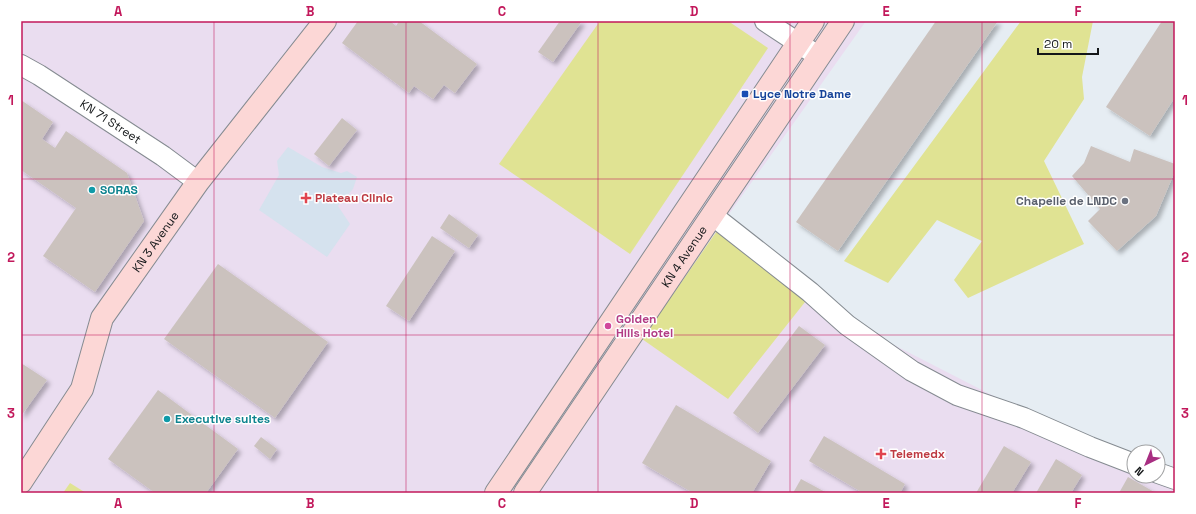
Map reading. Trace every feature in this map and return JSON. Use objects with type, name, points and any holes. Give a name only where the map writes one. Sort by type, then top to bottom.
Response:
[{"type":"street","name":"KN 3 Avenue","points":[[21,482],[82,389],[102,318],[198,182],[325,21]]},
{"type":"street","points":[[765,21],[818,56]]},
{"type":"street","name":"KN 4 Avenue","points":[[496,493],[813,21]]},
{"type":"street","name":"KN 4 Avenue","points":[[525,493],[843,21]]},
{"type":"street","name":"KN 71 Street","points":[[21,65],[39,75],[163,156],[198,182]]},
{"type":"street","points":[[712,215],[810,292],[847,325],[912,372],[957,395],[1024,418],[1126,461]]},
{"type":"shaded area","points":[[21,21],[866,21],[705,248],[1126,464],[1126,484],[1165,484],[1175,489],[1175,493],[21,493]]},
{"type":"shaded area","name":"Plateau Clinic","points":[[288,147],[322,167],[341,173],[347,171],[357,177],[353,189],[338,206],[350,224],[327,257],[259,210],[279,175],[277,161]]},
{"type":"green space","points":[[600,21],[728,21],[768,48],[630,254],[499,164]]},
{"type":"green space","points":[[1021,21],[1093,21],[1082,77],[1084,99],[1044,161],[1084,244],[968,298],[954,280],[982,241],[937,220],[888,283],[844,261]]},
{"type":"green space","points":[[719,228],[809,297],[728,399],[642,339]]},
{"type":"green space","points":[[70,483],[86,493],[63,493]]},
{"type":"building","points":[[358,21],[390,21],[396,26],[399,21],[419,21],[477,64],[455,93],[444,85],[433,99],[414,86],[409,93],[342,43]]},
{"type":"building","points":[[560,21],[582,21],[553,62],[538,52]]},
{"type":"building","points":[[936,21],[998,21],[838,251],[796,222]]},
{"type":"building","points":[[1162,21],[1175,21],[1175,97],[1150,136],[1106,107]]},
{"type":"building","name":"SORAS","points":[[21,100],[53,122],[42,139],[55,148],[66,131],[127,173],[144,221],[95,292],[43,256],[76,208],[21,170]]},
{"type":"building","points":[[342,118],[357,130],[329,166],[314,154]]},
{"type":"building","points":[[1091,146],[1130,162],[1134,149],[1175,164],[1175,171],[1156,216],[1117,251],[1088,221],[1100,209],[1072,176],[1084,163]]},
{"type":"building","points":[[449,214],[478,235],[469,248],[440,228]]},
{"type":"building","points":[[432,236],[455,251],[409,321],[386,306]]},
{"type":"building","points":[[218,264],[328,342],[275,418],[164,339]]},
{"type":"building","points":[[799,326],[825,345],[758,433],[733,413]]},
{"type":"building","points":[[21,363],[47,380],[21,416]]},
{"type":"building","name":"Executive suites","points":[[158,390],[238,449],[206,493],[155,493],[108,459]]},
{"type":"building","points":[[676,405],[771,461],[752,493],[693,493],[642,463]]},
{"type":"building","points":[[824,436],[905,484],[900,493],[863,493],[809,461]]},
{"type":"building","points":[[261,437],[277,449],[270,459],[254,446]]},
{"type":"building","points":[[1004,446],[1031,462],[1012,493],[976,493]]},
{"type":"building","points":[[1056,459],[1082,475],[1071,493],[1036,493]]},
{"type":"building","points":[[801,479],[827,493],[793,493]]},
{"type":"building","points":[[1126,481],[1126,484],[1140,484],[1156,493],[1119,493]]},
{"type":"place","name":"Lyce Notre Dame","points":[[745,94]]},
{"type":"place","name":"SORAS","points":[[92,190]]},
{"type":"place","name":"Plateau Clinic","points":[[306,198]]},
{"type":"place","name":"Chapelle de LNDC","points":[[1125,201]]},
{"type":"place","name":"Golden Hills Hotel","points":[[608,326]]},
{"type":"place","name":"Executive suites","points":[[167,419]]},
{"type":"place","name":"Telemedx","points":[[881,454]]}]
